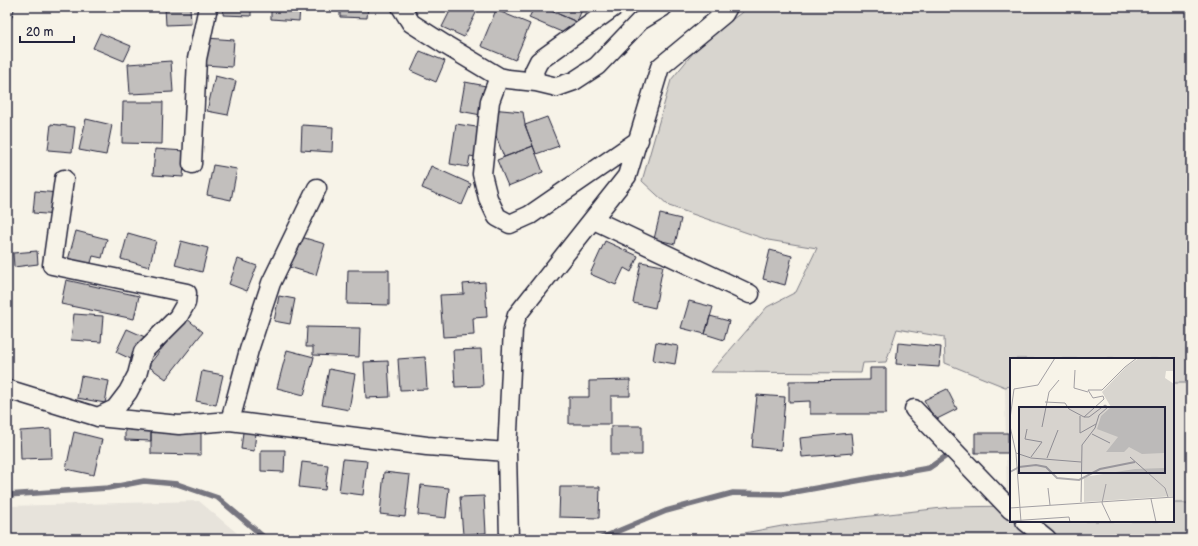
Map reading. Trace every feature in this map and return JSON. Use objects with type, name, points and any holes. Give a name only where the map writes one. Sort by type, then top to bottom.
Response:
[{"type":"street","points":[[192,164],[197,59],[208,7]]},
{"type":"street","points":[[401,7],[411,23],[498,77],[536,82],[557,87],[574,81],[597,66],[640,22],[663,7]]},
{"type":"street","points":[[536,82],[534,71],[539,61],[614,7]]},
{"type":"street","points":[[509,539],[507,452],[513,330],[517,315],[594,220],[627,176],[660,67],[724,14],[728,7]]},
{"type":"street","points":[[498,77],[490,101],[482,174],[488,198],[497,217],[510,224],[530,215],[639,140]]},
{"type":"street","points":[[64,179],[52,265],[187,293],[186,303],[178,317],[142,352],[137,376],[128,392],[115,409],[98,417]]},
{"type":"street","points":[[230,421],[249,350],[271,283],[317,188]]},
{"type":"street","points":[[594,220],[750,294]]},
{"type":"street","points":[[7,389],[98,417],[179,425],[230,421],[420,445],[507,452]]},
{"type":"street","points":[[914,409],[1010,509]]},
{"type":"street","points":[[1026,522],[1047,539]]},
{"type":"shaded area","points":[[749,7],[1191,7],[1191,383],[1174,383],[1174,358],[1010,358],[1010,386],[1005,387],[945,363],[944,337],[897,329],[886,362],[863,363],[861,373],[711,372],[767,307],[796,292],[817,248],[768,240],[669,206],[642,181],[671,80],[702,42]]},
{"type":"shaded area","points":[[1174,383],[1191,383],[1191,503],[1174,503]]},
{"type":"shaded area","points":[[1010,386],[1010,506],[1007,506],[1005,387]]},
{"type":"shaded area","points":[[199,501],[244,539],[7,539],[7,506]]},
{"type":"shaded area","points":[[1174,503],[1191,503],[1191,539],[712,539],[782,526],[951,507],[1010,506],[1010,522],[1174,522]]},
{"type":"building","points":[[7,7],[15,7],[7,30]]},
{"type":"building","points":[[165,7],[190,7],[191,24],[166,25]]},
{"type":"building","points":[[224,7],[251,7],[251,16],[223,15]]},
{"type":"building","points":[[271,7],[300,7],[299,21],[271,19]]},
{"type":"building","points":[[340,7],[368,7],[367,18],[340,17]]},
{"type":"building","points":[[452,7],[475,7],[478,9],[464,37],[442,27]]},
{"type":"building","points":[[534,7],[542,7],[577,22],[571,36],[529,18]]},
{"type":"building","points":[[547,7],[583,7],[577,22],[547,9]]},
{"type":"building","points":[[496,10],[530,24],[515,60],[481,46]]},
{"type":"building","points":[[100,33],[131,46],[124,61],[93,48]]},
{"type":"building","points":[[207,38],[234,40],[232,67],[205,65]]},
{"type":"building","points":[[420,51],[445,61],[436,82],[411,71]]},
{"type":"building","points":[[171,61],[173,92],[130,94],[128,64]]},
{"type":"building","points":[[215,76],[236,81],[228,115],[207,111]]},
{"type":"building","points":[[465,82],[486,86],[481,115],[460,111]]},
{"type":"building","points":[[123,102],[163,102],[162,144],[122,143]]},
{"type":"building","points":[[491,109],[523,112],[525,125],[533,146],[504,157],[491,123]]},
{"type":"building","points":[[547,117],[559,146],[536,154],[525,125]]},
{"type":"building","points":[[86,119],[112,125],[106,155],[79,150]]},
{"type":"building","points":[[51,124],[75,127],[72,152],[48,150]]},
{"type":"building","points":[[456,124],[483,128],[479,158],[470,156],[468,167],[450,164]]},
{"type":"building","points":[[302,125],[333,127],[332,152],[301,150]]},
{"type":"building","points":[[533,146],[543,172],[508,186],[497,160]]},
{"type":"building","points":[[155,149],[185,151],[183,177],[153,175]]},
{"type":"building","points":[[213,165],[237,169],[231,200],[207,195]]},
{"type":"building","points":[[431,166],[471,184],[462,205],[422,188]]},
{"type":"building","points":[[35,191],[59,193],[57,215],[33,213]]},
{"type":"building","points":[[660,214],[681,219],[675,244],[654,239]]},
{"type":"building","points":[[76,231],[107,239],[102,258],[93,256],[90,266],[68,260]]},
{"type":"building","points":[[128,233],[156,241],[149,267],[121,259]]},
{"type":"building","points":[[298,236],[325,244],[316,275],[289,267]]},
{"type":"building","points":[[181,241],[208,248],[202,272],[175,265]]},
{"type":"building","points":[[605,241],[638,256],[631,272],[624,268],[616,285],[590,274]]},
{"type":"building","points":[[770,250],[792,256],[785,285],[763,279]]},
{"type":"building","points":[[37,251],[38,264],[14,267],[13,253]]},
{"type":"building","points":[[238,259],[257,266],[247,291],[229,284]]},
{"type":"building","points":[[641,262],[663,266],[655,308],[633,303]]},
{"type":"building","points":[[348,270],[389,270],[389,305],[347,304]]},
{"type":"building","points":[[66,280],[139,296],[134,319],[61,304]]},
{"type":"building","points":[[485,282],[487,317],[473,318],[474,335],[443,337],[440,295],[464,294],[463,284]]},
{"type":"building","points":[[279,296],[295,299],[290,324],[274,321]]},
{"type":"building","points":[[689,301],[713,307],[705,334],[681,328]]},
{"type":"building","points":[[74,314],[103,316],[101,342],[71,340]]},
{"type":"building","points":[[710,316],[729,321],[724,340],[705,334]]},
{"type":"building","points":[[186,318],[203,332],[166,379],[148,366]]},
{"type":"building","points":[[307,327],[360,328],[359,357],[313,355],[313,347],[306,347]]},
{"type":"building","points":[[127,329],[145,337],[135,361],[116,352]]},
{"type":"building","points":[[656,342],[678,346],[675,364],[653,360]]},
{"type":"building","points":[[898,343],[941,347],[939,367],[896,364]]},
{"type":"building","points":[[481,349],[483,386],[455,387],[453,350]]},
{"type":"building","points":[[287,350],[314,357],[304,395],[277,388]]},
{"type":"building","points":[[425,357],[427,389],[400,390],[398,359]]},
{"type":"building","points":[[388,361],[390,397],[366,398],[364,362]]},
{"type":"building","points":[[870,368],[886,368],[886,414],[810,414],[810,401],[789,402],[789,381],[870,380]]},
{"type":"building","points":[[329,369],[355,374],[349,410],[322,405]]},
{"type":"building","points":[[202,371],[223,375],[216,405],[196,401]]},
{"type":"building","points":[[81,376],[109,381],[105,403],[77,398]]},
{"type":"building","points":[[630,380],[630,396],[611,396],[611,424],[569,424],[569,397],[589,397],[589,381]]},
{"type":"building","points":[[947,389],[957,409],[935,420],[924,400]]},
{"type":"building","points":[[757,395],[785,397],[781,450],[752,447]]},
{"type":"building","points":[[611,426],[642,426],[642,455],[611,455]]},
{"type":"building","points":[[125,428],[151,429],[151,441],[125,440]]},
{"type":"building","points":[[51,429],[52,458],[21,459],[20,431]]},
{"type":"building","points":[[151,429],[201,430],[201,455],[151,454]]},
{"type":"building","points":[[74,432],[102,439],[94,475],[66,469]]},
{"type":"building","points":[[243,432],[256,433],[254,451],[241,449]]},
{"type":"building","points":[[851,433],[853,453],[802,457],[800,438]]},
{"type":"building","points":[[975,433],[1008,433],[1008,453],[975,453]]},
{"type":"building","points":[[261,450],[285,450],[284,472],[261,471]]},
{"type":"building","points":[[343,459],[367,461],[363,495],[339,492]]},
{"type":"building","points":[[302,462],[328,465],[325,490],[299,487]]},
{"type":"building","points":[[384,472],[410,475],[405,517],[380,514]]},
{"type":"building","points":[[421,485],[449,488],[446,518],[418,515]]},
{"type":"building","points":[[560,487],[600,487],[599,518],[559,517]]},
{"type":"building","points":[[484,496],[486,533],[463,535],[460,497]]},
{"type":"waterway","points":[[599,539],[666,511],[733,493],[783,494],[929,468],[952,452]]},
{"type":"waterway","points":[[7,495],[108,488],[144,481],[177,484],[218,498],[266,539]]}]
